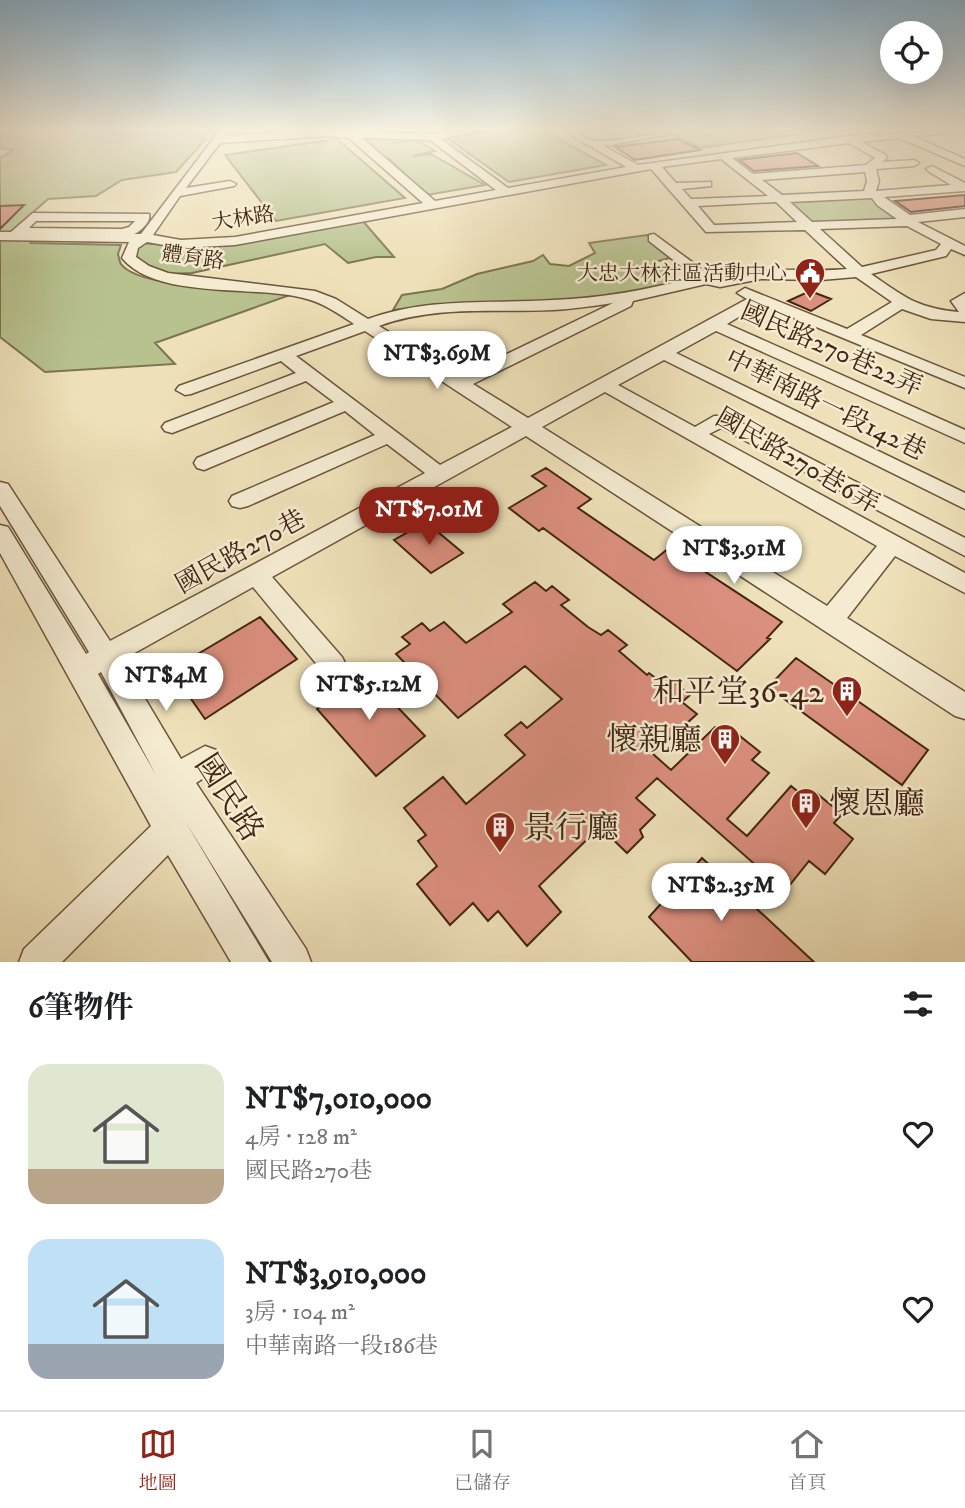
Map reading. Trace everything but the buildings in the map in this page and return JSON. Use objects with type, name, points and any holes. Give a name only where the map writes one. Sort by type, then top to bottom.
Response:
[{"type":"street","name":"體育路","points":[[190,175],[145,238],[132,246],[129,252],[132,262],[145,271],[173,278],[312,294],[368,325]]},
{"type":"street","points":[[397,175],[430,204]]},
{"type":"street","points":[[483,175],[505,191]]},
{"type":"street","name":"大林路","points":[[10,235],[145,238],[181,244],[235,241],[593,175]]},
{"type":"street","points":[[664,175],[711,229],[811,227],[965,213]]},
{"type":"street","points":[[750,175],[859,272],[903,302],[931,314],[965,317]]},
{"type":"street","points":[[753,177],[777,175]]},
{"type":"street","points":[[873,175],[877,187],[877,202],[965,251]]},
{"type":"street","points":[[920,177],[944,176],[965,187]]},
{"type":"street","points":[[176,193],[230,184]]},
{"type":"street","points":[[676,186],[764,186]]},
{"type":"street","points":[[691,203],[781,200],[877,187],[965,187]]},
{"type":"street","points":[[33,217],[145,217],[134,230],[122,233],[10,235],[33,217]]},
{"type":"street","points":[[946,240],[965,235]]},
{"type":"street","points":[[654,237],[713,281],[965,383]]},
{"type":"street","points":[[185,390],[397,314],[439,307],[553,305],[641,296],[713,281],[761,275],[821,276],[859,272],[941,253],[946,240]]},
{"type":"street","points":[[461,383],[641,296]]},
{"type":"street","points":[[965,298],[959,301],[965,309]]},
{"type":"street","name":"國民路270巷","points":[[92,663],[715,325],[758,299]]},
{"type":"street","points":[[849,335],[903,302]]},
{"type":"street","points":[[368,325],[964,705]]},
{"type":"street","name":"國民路270巷22弄","points":[[715,325],[965,437]]},
{"type":"street","name":"中華南路一段142巷","points":[[663,353],[965,502]]},
{"type":"street","points":[[284,355],[439,474]]},
{"type":"street","points":[[172,426],[308,374]]},
{"type":"street","name":"國民路270巷6弄","points":[[603,384],[890,545],[965,584]]},
{"type":"street","points":[[204,463],[346,404]]},
{"type":"street","points":[[696,434],[721,420],[965,548]]},
{"type":"street","points":[[240,501],[390,436]]},
{"type":"street","name":"國民路","points":[[0,489],[48,591],[92,663],[177,778],[293,962]]},
{"type":"street","name":"國民路","points":[[0,533],[48,591]]},
{"type":"street","points":[[830,621],[890,545]]},
{"type":"street","points":[[256,574],[333,666]]},
{"type":"street","name":"國民路","points":[[92,663],[151,796],[251,962]]},
{"type":"street","points":[[151,796],[205,760]]},
{"type":"street","points":[[37,962],[172,828]]},
{"type":"green space","points":[[0,175],[156,175],[122,180],[96,196],[48,199],[11,232],[0,232]]},
{"type":"green space","points":[[240,175],[378,175],[405,198],[276,221]]},
{"type":"green space","points":[[406,175],[467,175],[485,185],[427,195]]},
{"type":"green space","points":[[499,175],[550,175],[509,182]]},
{"type":"green space","points":[[870,195],[906,222],[815,225],[788,201]]},
{"type":"green space","points":[[362,220],[394,257],[376,257],[348,263],[325,244],[192,273],[167,274],[148,267],[135,255],[139,243],[181,246]]},
{"type":"green space","points":[[647,235],[673,257],[655,262],[677,283],[638,294],[554,304],[466,303],[393,310],[402,295],[442,289],[477,274],[533,261],[543,255],[550,264],[569,266],[595,253],[589,243]]},
{"type":"green space","points":[[0,239],[34,239],[31,243],[121,245],[118,254],[121,264],[132,273],[150,279],[200,287],[290,295],[155,343],[175,364],[45,372],[0,337]]},
{"type":"place","name":"大忠大林社區活動中心","points":[[810,300]]},
{"type":"place","name":"和平堂36-42","points":[[847,718]]},
{"type":"place","name":"懷親廳","points":[[725,766]]},
{"type":"place","name":"懷恩廳","points":[[806,830]]},
{"type":"place","name":"景行廳","points":[[500,854]]}]
